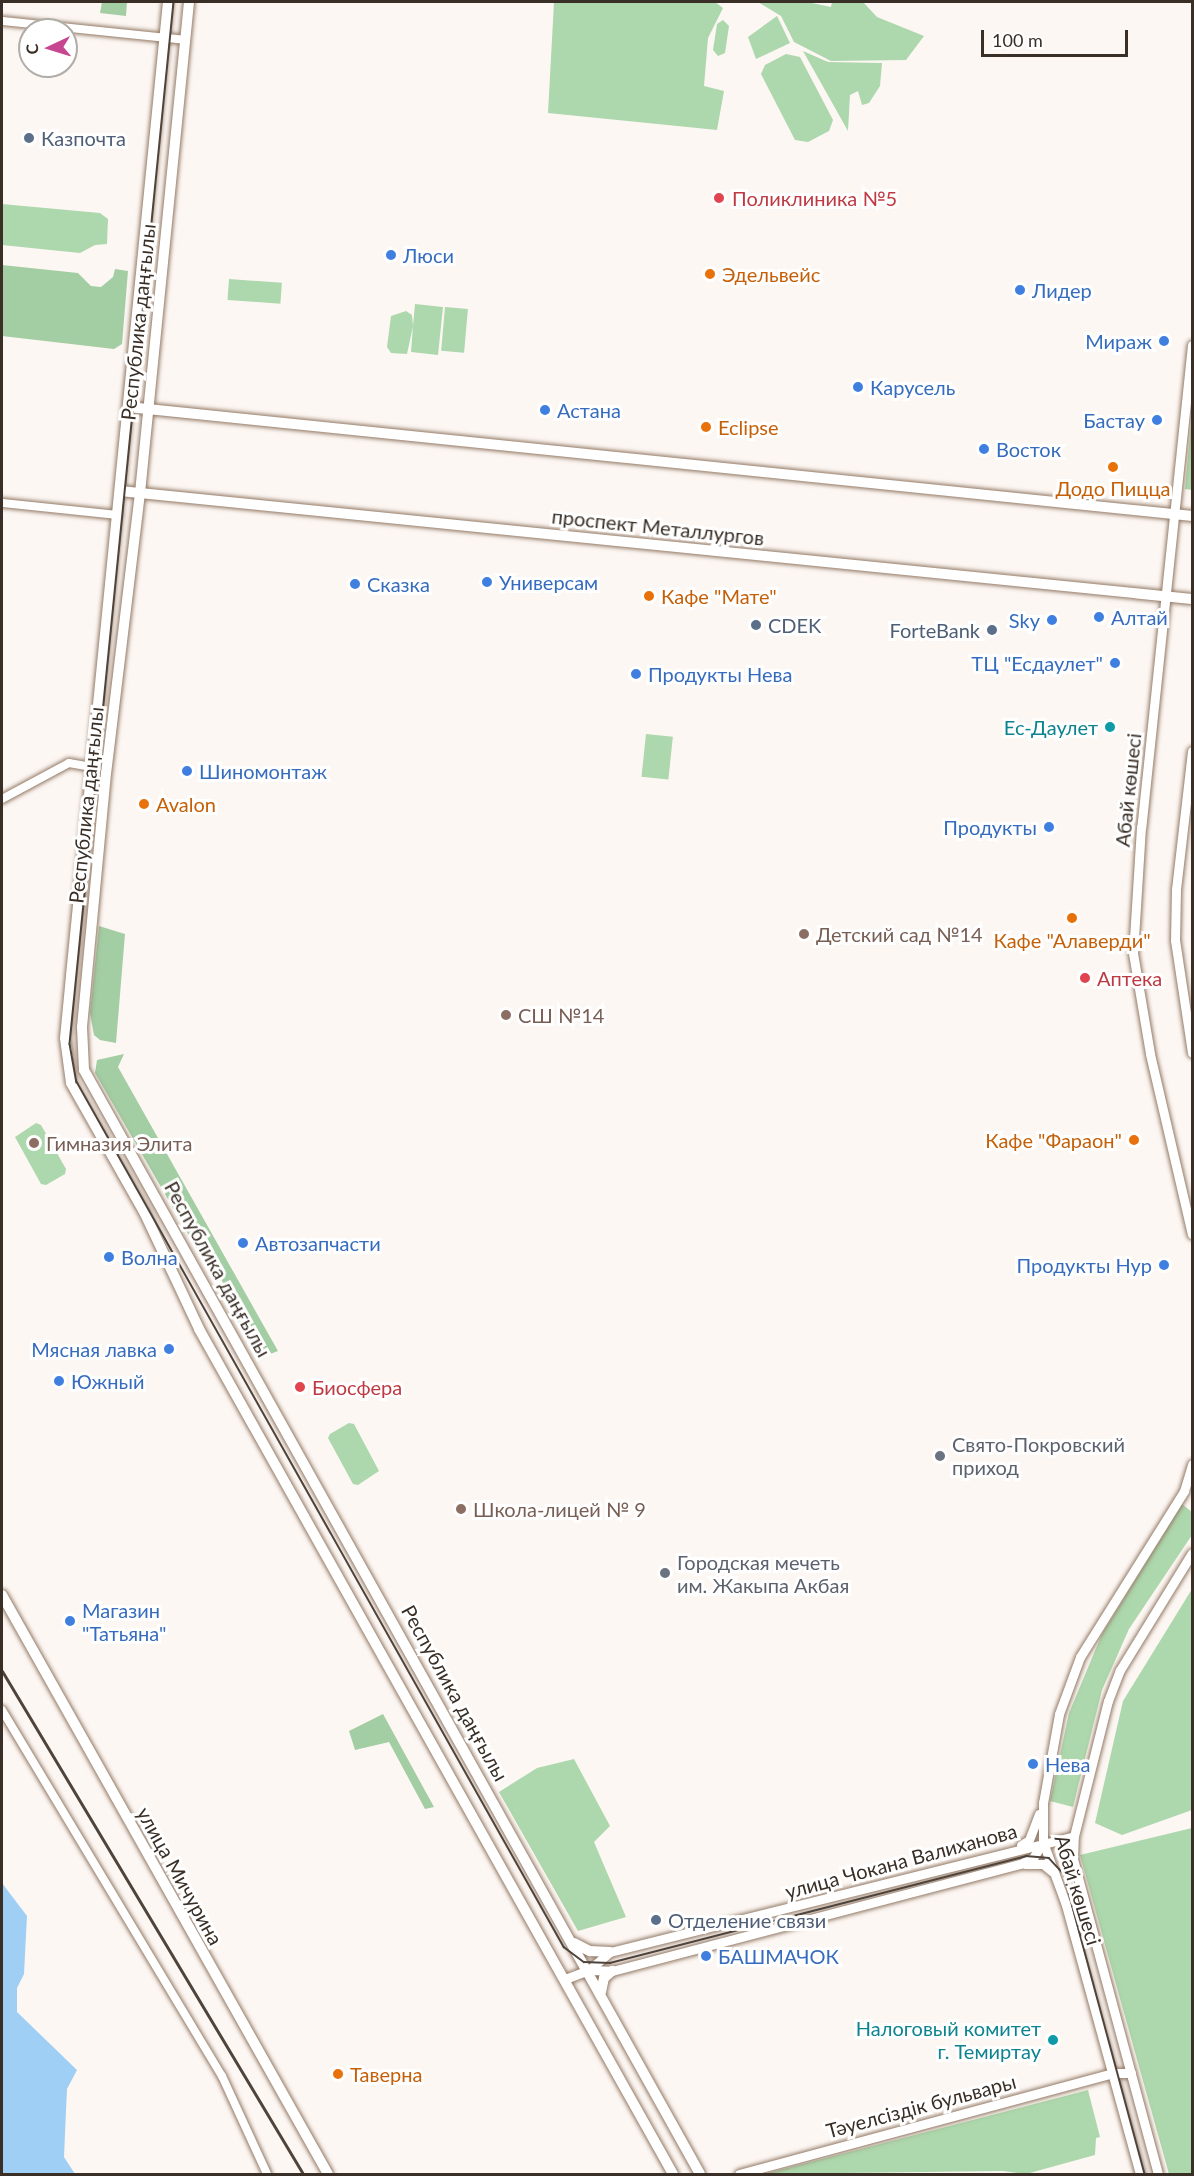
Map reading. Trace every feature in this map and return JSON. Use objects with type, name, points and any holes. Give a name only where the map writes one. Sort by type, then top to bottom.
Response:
[{"type":"main road","name":"Республика даңғылы","points":[[168,2],[65,1038],[70,1083],[145,1214],[200,1329],[673,2175]]},
{"type":"main road","name":"Республика даңғылы","points":[[189,2],[140,493],[106,773],[82,1027],[84,1070],[589,1970],[700,2175]]},
{"type":"main road","points":[[128,407],[1192,516]]},
{"type":"main road","name":"проспект Металлургов","points":[[120,491],[1192,599]]},
{"type":"main road","name":"улица Мичурина","points":[[2,1595],[328,2175]]},
{"type":"main road","points":[[573,1943],[590,1952],[610,1953]]},
{"type":"main road","points":[[601,1992],[604,1978],[612,1971]]},
{"type":"street","points":[[2,21],[185,40]]},
{"type":"street","name":"Абай көшесі","points":[[1192,345],[1168,596],[1141,827],[1132,953],[1148,1042],[1192,1234]]},
{"type":"street","points":[[2,503],[118,516]]},
{"type":"street","points":[[1192,751],[1176,889],[1175,940],[1192,1053]]},
{"type":"street","points":[[2,799],[69,763],[92,766]]},
{"type":"street","name":"Абай көшесі","points":[[1140,2175],[1113,2073],[1055,1874],[1043,1842],[1043,1803],[1059,1714],[1080,1657],[1178,1500],[1192,1464]]},
{"type":"street","name":"Абай көшесі","points":[[1158,2175],[1073,1860],[1074,1836],[1108,1701],[1120,1670],[1192,1552]]},
{"type":"street","points":[[2,1710],[222,2076],[267,2175]]},
{"type":"street","points":[[1016,1849],[1029,1840],[1043,1803]]},
{"type":"street","points":[[1043,1842],[1074,1836]]},
{"type":"street","name":"улица Чокана Валиханова","points":[[589,1970],[610,1953],[1043,1842]]},
{"type":"street","name":"улица Чокана Валиханова","points":[[589,1970],[612,1971],[1020,1864],[1033,1858],[1043,1842]]},
{"type":"street","points":[[1020,1864],[1043,1864],[1055,1874]]},
{"type":"street","points":[[565,1979],[589,1970]]},
{"type":"street","name":"Тәуелсіздік бульвары","points":[[739,2175],[1113,2073],[1131,2073]]},
{"type":"green space","points":[[102,2],[127,2],[126,16],[100,13]]},
{"type":"green space","points":[[554,2],[715,2],[723,8],[708,38],[704,86],[724,91],[717,130],[548,113]]},
{"type":"green space","points":[[758,2],[807,2],[831,7],[832,2],[863,2],[877,17],[924,36],[906,60],[831,61],[794,42],[781,16]]},
{"type":"green space","points":[[777,16],[790,43],[756,59],[748,37]]},
{"type":"green space","points":[[723,20],[729,26],[725,53],[718,56],[713,50],[717,24]]},
{"type":"green space","points":[[803,51],[828,62],[882,63],[880,86],[869,103],[862,105],[858,91],[850,95],[848,131]]},
{"type":"green space","points":[[786,54],[800,57],[833,120],[829,131],[808,142],[795,140],[761,74],[765,65]]},
{"type":"green space","points":[[2,204],[100,213],[108,219],[107,244],[95,245],[80,253],[2,245]]},
{"type":"green space","points":[[2,265],[78,273],[91,286],[101,287],[113,277],[115,269],[128,271],[122,344],[114,349],[2,336]]},
{"type":"green space","points":[[229,279],[282,283],[280,304],[228,300]]},
{"type":"green space","points":[[415,304],[443,307],[438,355],[411,352]]},
{"type":"green space","points":[[445,307],[468,309],[464,353],[441,351]]},
{"type":"green space","points":[[406,311],[412,315],[413,326],[407,354],[391,353],[387,347],[391,316]]},
{"type":"green space","points":[[1192,414],[1192,490],[1185,489]]},
{"type":"green space","points":[[646,734],[673,737],[668,780],[642,777]]},
{"type":"green space","points":[[99,926],[125,934],[116,1043],[100,1040],[94,1035],[90,1013]]},
{"type":"green space","points":[[124,1054],[118,1067],[278,1351],[260,1358],[229,1308],[234,1305],[219,1275],[213,1277],[95,1073],[97,1060]]},
{"type":"green space","points":[[36,1123],[41,1125],[66,1169],[65,1174],[46,1185],[41,1184],[15,1137]]},
{"type":"green space","points":[[349,1423],[354,1424],[379,1471],[358,1485],[353,1484],[328,1438],[330,1434]]},
{"type":"green space","points":[[1182,1504],[1192,1512],[1192,1535],[1129,1629],[1102,1690],[1073,1807],[1050,1801],[1069,1713],[1102,1634]]},
{"type":"green space","points":[[1192,1589],[1192,1810],[1122,1835],[1095,1823],[1123,1701]]},
{"type":"green space","points":[[383,1714],[434,1807],[425,1809],[389,1742],[355,1750],[349,1731]]},
{"type":"green space","points":[[574,1759],[610,1826],[594,1842],[626,1917],[578,1931],[499,1792],[537,1768]]},
{"type":"green space","points":[[1192,1828],[1192,2174],[1169,2174],[1080,1855]]},
{"type":"green space","points":[[1088,2090],[1100,2137],[1096,2138],[1095,2155],[1026,2174],[1003,2171],[764,2174]]},
{"type":"water","points":[[2,1883],[27,1916],[24,1974],[17,1988],[17,2012],[77,2070],[67,2089],[64,2157],[75,2174],[2,2174]]},
{"type":"tram line","points":[[174,2],[70,1044],[77,1082],[564,1947],[584,1962],[610,1963],[1026,1856],[1049,1858],[1064,1874],[1145,2174]]},
{"type":"railway","points":[[2,1671],[303,2174]]},
{"type":"place","name":"Казпочта","points":[[29,138]]},
{"type":"place","name":"Поликлиника №5","points":[[719,198]]},
{"type":"place","name":"Люси","points":[[391,255]]},
{"type":"place","name":"Эдельвейс","points":[[710,274]]},
{"type":"place","name":"Лидер","points":[[1020,290]]},
{"type":"place","name":"Мираж","points":[[1164,341]]},
{"type":"place","name":"Карусель","points":[[858,387]]},
{"type":"place","name":"Астана","points":[[545,410]]},
{"type":"place","name":"Бастау","points":[[1157,420]]},
{"type":"place","name":"Eclipse","points":[[706,427]]},
{"type":"place","name":"Восток","points":[[984,449]]},
{"type":"place","name":"Додо Пицца","points":[[1113,467]]},
{"type":"place","name":"Универсам","points":[[487,582]]},
{"type":"place","name":"Сказка","points":[[355,584]]},
{"type":"place","name":"Кафе \"Мате\"","points":[[649,596]]},
{"type":"place","name":"Алтай","points":[[1099,617]]},
{"type":"place","name":"Sky","points":[[1052,620]]},
{"type":"place","name":"CDEK","points":[[756,625]]},
{"type":"place","name":"ForteBank","points":[[992,630]]},
{"type":"place","name":"ТЦ \"Есдаулет\"","points":[[1115,663]]},
{"type":"place","name":"Продукты Нева","points":[[636,674]]},
{"type":"place","name":"Ес-Даулет","points":[[1110,727]]},
{"type":"place","name":"Шиномонтаж","points":[[187,771]]},
{"type":"place","name":"Avalon","points":[[144,804]]},
{"type":"place","name":"Продукты","points":[[1049,827]]},
{"type":"place","name":"Кафе \"Алаверди\"","points":[[1072,918]]},
{"type":"place","name":"Детский сад №14","points":[[804,934]]},
{"type":"place","name":"Аптека","points":[[1085,978]]},
{"type":"place","name":"СШ №14","points":[[506,1015]]},
{"type":"place","name":"Кафе \"Фараон\"","points":[[1134,1140]]},
{"type":"place","name":"Гимназия Элита","points":[[34,1143]]},
{"type":"place","name":"Автозапчасти","points":[[243,1243]]},
{"type":"place","name":"Волна","points":[[109,1257]]},
{"type":"place","name":"Продукты Нур","points":[[1164,1265]]},
{"type":"place","name":"Мясная лавка","points":[[169,1349]]},
{"type":"place","name":"Южный","points":[[59,1381]]},
{"type":"place","name":"Биосфера","points":[[300,1387]]},
{"type":"place","name":"Свято-Покровский приход","points":[[940,1456]]},
{"type":"place","name":"Школа-лицей № 9","points":[[461,1509]]},
{"type":"place","name":"Городская мечеть им. Жакыпа Акбая","points":[[665,1573]]},
{"type":"place","name":"Магазин \"Татьяна\"","points":[[70,1621]]},
{"type":"place","name":"Нева","points":[[1033,1764]]},
{"type":"place","name":"Отделение связи","points":[[656,1920]]},
{"type":"place","name":"БАШМАЧОК","points":[[706,1956]]},
{"type":"place","name":"Налоговый комитет г. Темиртау","points":[[1053,2040]]},
{"type":"place","name":"Таверна","points":[[338,2074]]}]
